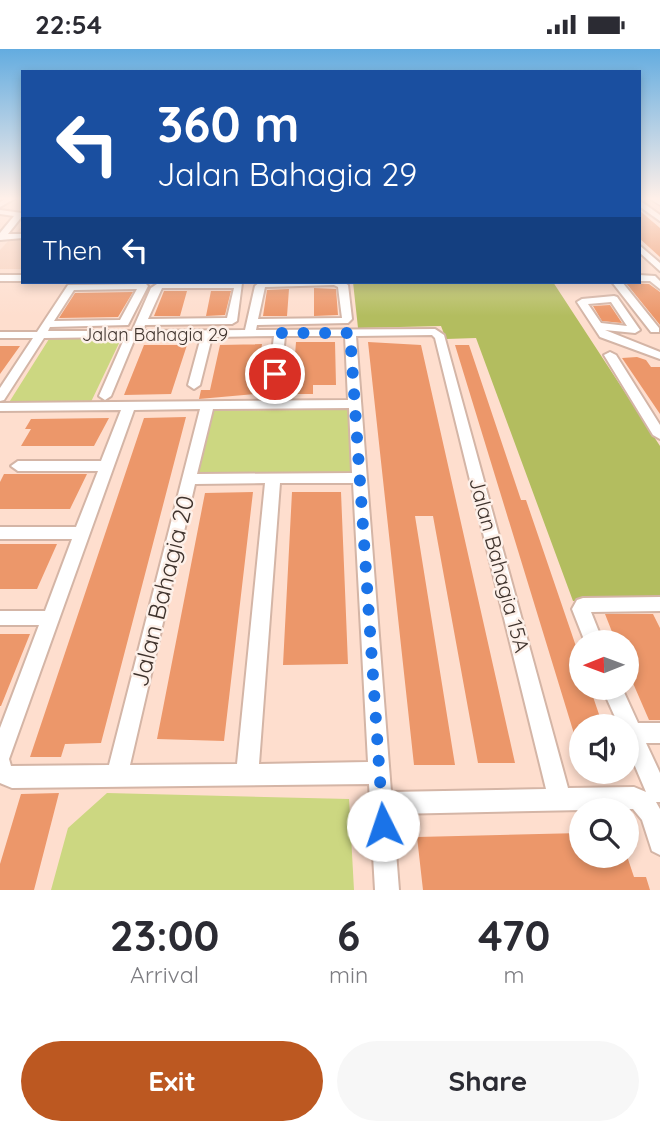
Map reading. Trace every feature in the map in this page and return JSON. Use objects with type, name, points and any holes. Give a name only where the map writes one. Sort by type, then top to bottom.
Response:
[{"type":"street","points":[[641,250],[658,265]]},
{"type":"street","points":[[0,276],[21,276]]},
{"type":"street","points":[[641,278],[652,278],[660,286]]},
{"type":"street","points":[[263,284],[260,286],[251,328],[344,321],[343,285],[340,284]]},
{"type":"street","points":[[619,284],[658,330],[638,348]]},
{"type":"street","points":[[0,397],[40,335],[75,285],[143,286],[124,323],[48,324]]},
{"type":"street","points":[[105,396],[156,288],[160,285],[239,285],[232,321],[141,322]]},
{"type":"street","points":[[599,329],[635,330],[614,299],[582,300],[599,329],[660,356]]},
{"type":"street","name":"Jalan Bahagia 29","points":[[0,335],[207,334],[251,328],[280,333],[435,332]]},
{"type":"street","name":"Jalan Bahagia 15A","points":[[435,332],[440,337],[560,799]]},
{"type":"street","points":[[274,395],[280,333]]},
{"type":"street","points":[[350,333],[387,890]]},
{"type":"street","points":[[194,385],[207,334]]},
{"type":"street","points":[[610,355],[660,435]]},
{"type":"street","points":[[0,407],[355,404]]},
{"type":"street","name":"Jalan Bahagia 20","points":[[117,775],[207,406]]},
{"type":"street","points":[[2,744],[128,408]]},
{"type":"street","points":[[18,466],[106,466]]},
{"type":"street","points":[[190,479],[360,478]]},
{"type":"street","points":[[247,775],[272,479]]},
{"type":"street","points":[[0,533],[82,533]]},
{"type":"street","points":[[590,630],[583,605],[660,604]]},
{"type":"street","points":[[0,618],[50,618]]},
{"type":"street","points":[[639,733],[660,733]]},
{"type":"street","points":[[639,757],[653,794],[648,807],[660,843]]},
{"type":"street","points":[[6,770],[117,775],[379,773]]},
{"type":"street","points":[[381,803],[653,794]]},
{"type":"shaded area","points":[[11,238],[21,238],[21,269],[0,269],[0,250]]},
{"type":"green space","points":[[353,284],[554,284],[660,446],[660,599],[573,601],[476,338],[446,339],[441,326],[358,328]]},
{"type":"green space","points":[[49,339],[121,339],[90,404],[8,404]]},
{"type":"green space","points":[[349,408],[352,475],[192,476],[208,410]]},
{"type":"green space","points":[[107,793],[349,799],[354,890],[51,890],[68,828]]},
{"type":"building","points":[[641,238],[660,238],[660,257],[641,240]]},
{"type":"building","points":[[627,284],[649,284],[660,292],[660,325]]},
{"type":"building","points":[[314,288],[336,289],[338,315],[314,316]]},
{"type":"building","points":[[289,289],[287,316],[263,316],[267,290]]},
{"type":"building","points":[[164,291],[187,291],[180,316],[154,316]]},
{"type":"building","points":[[211,291],[231,291],[225,315],[206,316]]},
{"type":"building","points":[[133,292],[118,317],[59,318],[75,293]]},
{"type":"building","points":[[610,305],[622,323],[602,321],[593,306]]},
{"type":"building","points":[[296,342],[335,342],[336,385],[313,385],[313,394],[292,394]]},
{"type":"building","points":[[368,342],[421,345],[515,763],[478,763],[433,516],[415,516],[455,765],[414,765]]},
{"type":"building","points":[[262,344],[255,394],[199,399],[201,390],[210,390],[220,345]]},
{"type":"building","points":[[144,345],[187,345],[171,394],[124,395]]},
{"type":"building","points":[[455,345],[469,345],[521,500],[526,500],[570,630],[569,700],[594,700],[599,714],[569,714],[569,717]]},
{"type":"building","points":[[0,346],[20,346],[0,374]]},
{"type":"building","points":[[637,357],[646,360],[651,367],[660,367],[660,414],[622,358]]},
{"type":"building","points":[[186,417],[101,743],[65,744],[61,757],[30,757],[144,418]]},
{"type":"building","points":[[109,418],[94,446],[21,446],[31,429],[25,429],[31,419]]},
{"type":"building","points":[[4,474],[87,474],[70,509],[0,509],[0,482]]},
{"type":"building","points":[[253,492],[224,741],[157,739],[205,493]]},
{"type":"building","points":[[292,492],[341,492],[348,664],[283,665]]},
{"type":"building","points":[[0,544],[57,544],[37,589],[0,589]]},
{"type":"building","points":[[605,614],[653,614],[660,628],[660,720],[649,720],[639,697],[639,630],[611,630]]},
{"type":"building","points":[[0,634],[30,634],[1,706],[0,706]]},
{"type":"building","points":[[59,793],[34,890],[0,890],[0,864],[21,794]]},
{"type":"building","points":[[569,833],[569,868],[631,868],[634,877],[646,877],[650,890],[423,890],[417,837]]},
{"type":"route","points":[[275,374],[280,333],[350,333],[383,825]]}]
